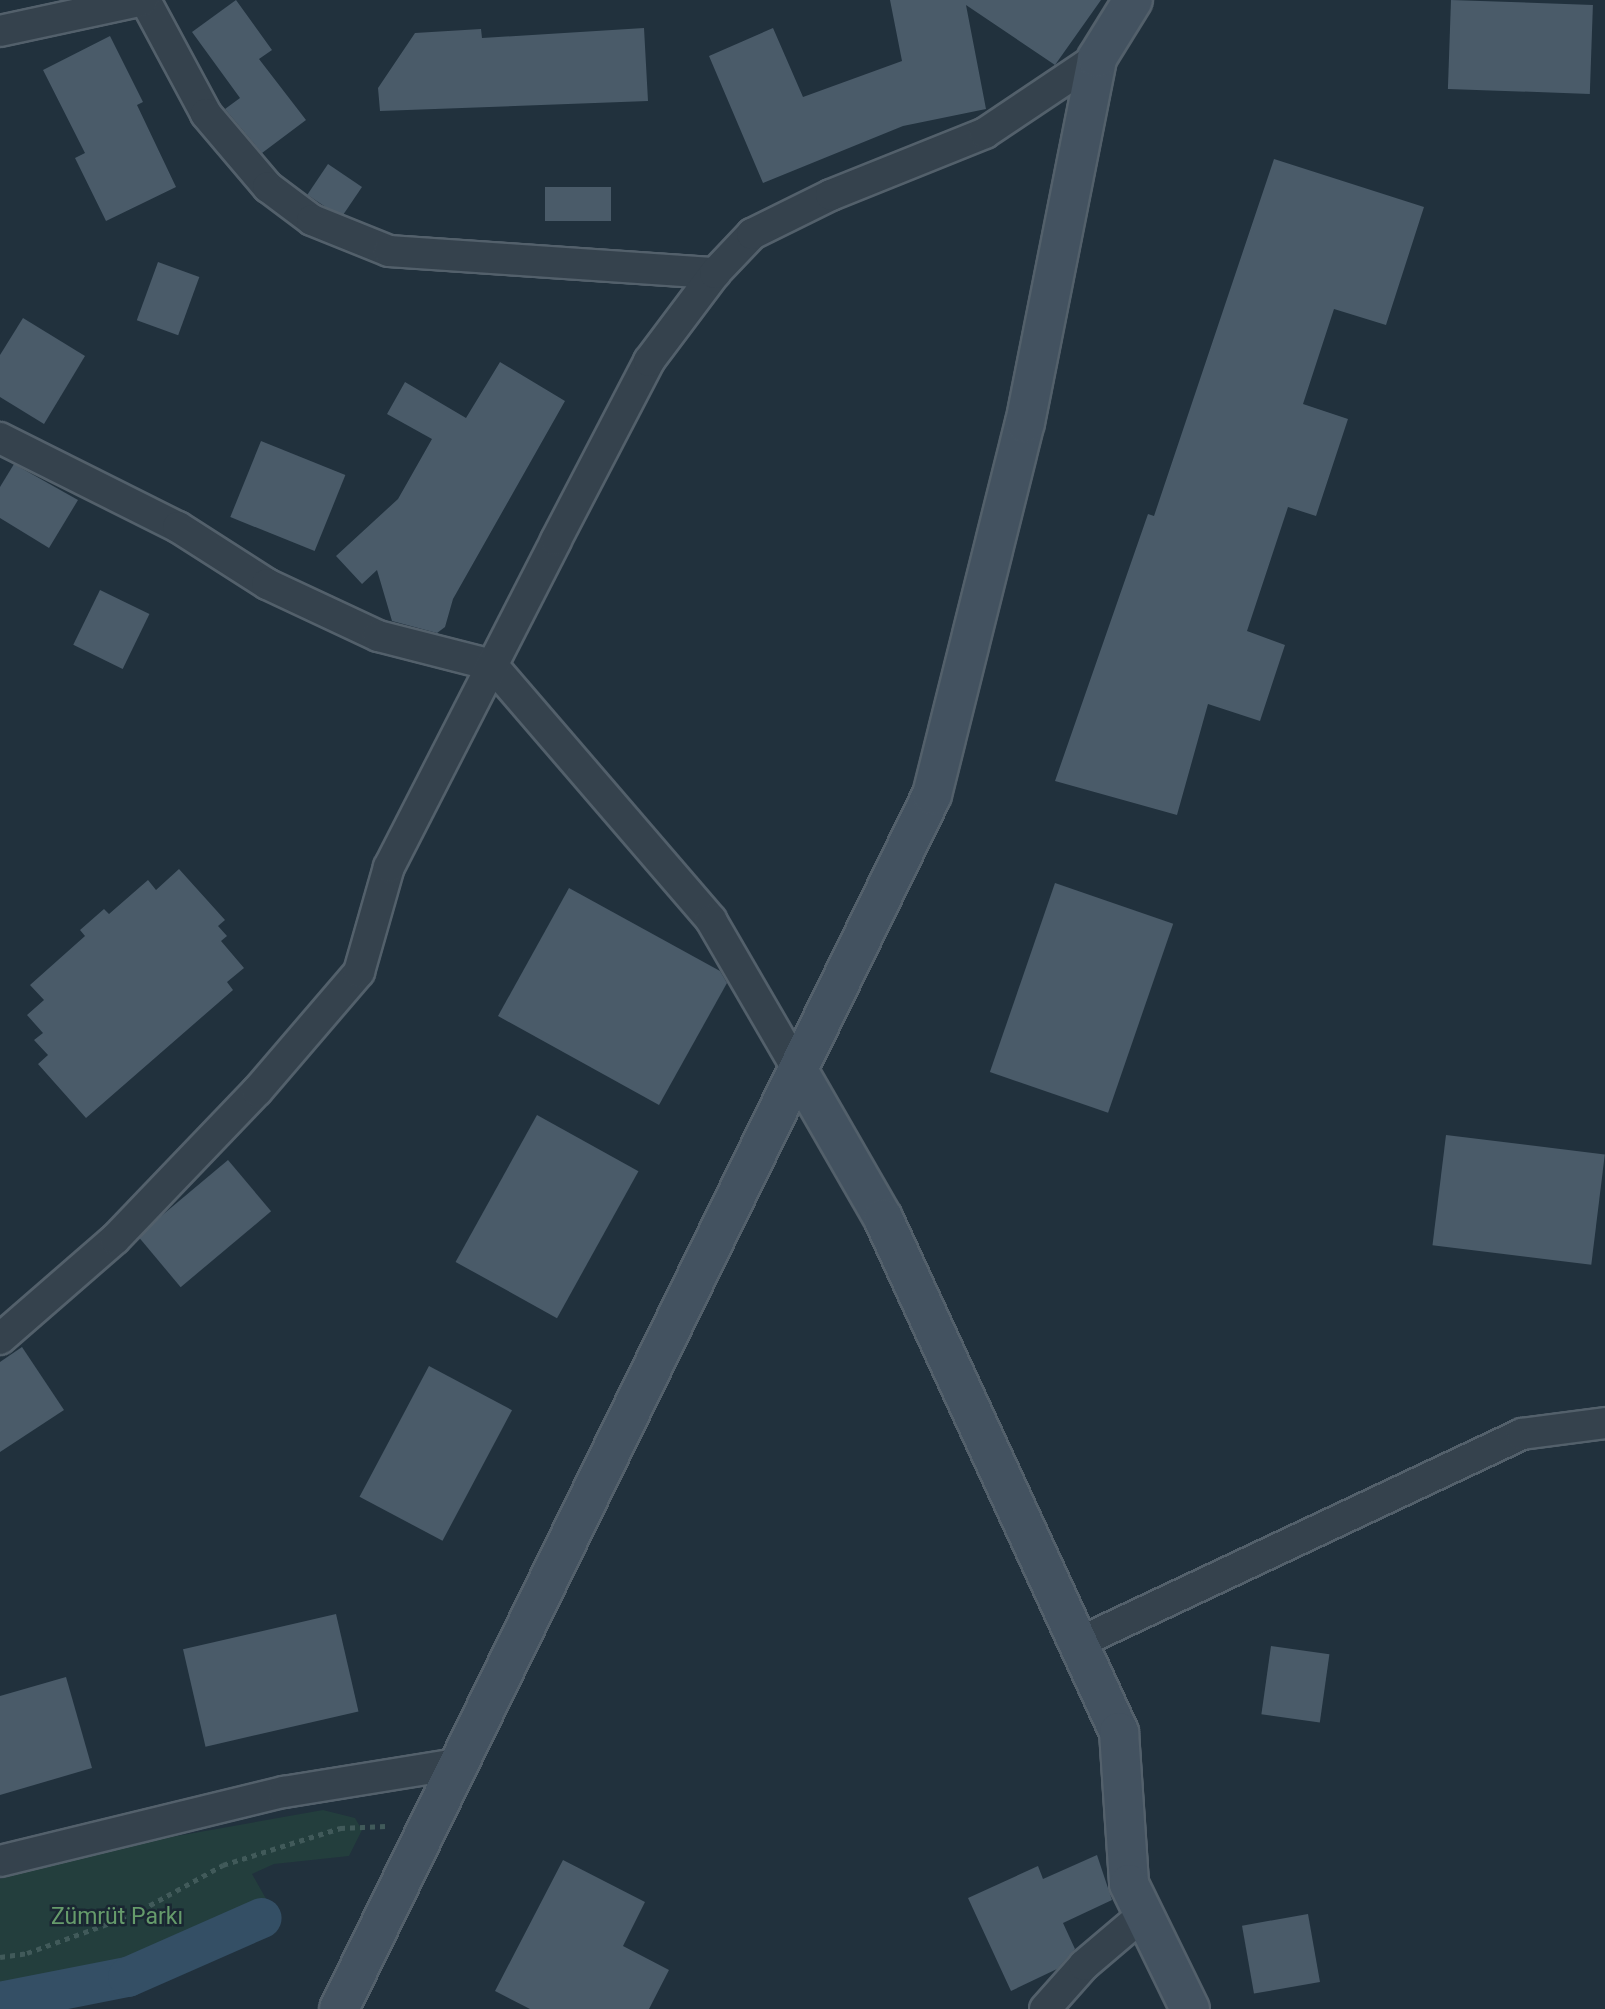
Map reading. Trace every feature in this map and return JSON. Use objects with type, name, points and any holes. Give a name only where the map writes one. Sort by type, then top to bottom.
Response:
[{"type":"street","points":[[0,31],[144,0],[206,114],[268,187],[312,220],[389,251],[715,273]]},
{"type":"street","points":[[339,2009],[932,796],[1025,423],[1097,58],[1133,0]]},
{"type":"street","points":[[0,1339],[115,1239],[257,1091],[359,972],[389,867],[649,361],[715,273],[752,234],[831,195],[985,133],[1097,58]]},
{"type":"street","points":[[0,438],[178,527],[267,583],[378,636],[492,666],[711,920],[884,1219],[1119,1732],[1129,1884],[1190,2009]]},
{"type":"street","points":[[1078,1643],[1522,1434],[1605,1423]]},
{"type":"street","points":[[0,1861],[284,1792],[457,1764]]},
{"type":"street","points":[[1045,2009],[1084,1965],[1144,1914]]},
{"type":"path","points":[[0,1957],[27,1953],[132,1915],[223,1865],[341,1828],[376,1824],[422,1836]]},
{"type":"green space","name":"Zümrüt Parkı","points":[[323,1810],[355,1818],[362,1830],[349,1856],[274,1864],[252,1874],[278,1920],[142,1981],[0,2009],[0,1879],[115,1847]]},
{"type":"building","points":[[236,0],[272,50],[259,59],[306,120],[262,153],[225,109],[240,98],[192,32]]},
{"type":"building","points":[[890,0],[1101,0],[1055,65],[966,5],[986,109],[903,126],[763,183],[709,56],[773,28],[803,97],[902,61]]},
{"type":"building","points":[[1451,0],[1593,5],[1590,94],[1448,89]]},
{"type":"building","points":[[644,28],[648,101],[380,111],[378,88],[415,33],[481,29],[482,38]]},
{"type":"building","points":[[110,36],[143,102],[137,105],[176,187],[106,221],[75,158],[85,153],[43,70]]},
{"type":"building","points":[[1274,159],[1424,207],[1386,325],[1334,309],[1303,404],[1348,419],[1316,516],[1288,507],[1247,631],[1285,645],[1260,721],[1208,704],[1177,815],[1055,781],[1148,514],[1154,516]]},
{"type":"building","points":[[328,164],[362,187],[341,218],[307,195]]},
{"type":"building","points":[[545,187],[611,187],[611,221],[545,221]]},
{"type":"building","points":[[158,262],[199,277],[178,335],[137,320]]},
{"type":"building","points":[[23,318],[85,356],[44,424],[0,397],[0,355]]},
{"type":"building","points":[[500,362],[565,401],[453,599],[445,627],[437,633],[392,621],[377,570],[362,584],[336,556],[398,499],[432,439],[387,414],[405,382],[466,418]]},
{"type":"building","points":[[261,441],[345,475],[315,551],[230,517]]},
{"type":"building","points":[[14,464],[78,500],[49,548],[0,518],[0,487]]},
{"type":"building","points":[[100,590],[149,614],[123,669],[73,645]]},
{"type":"building","points":[[179,869],[225,920],[218,926],[227,936],[221,941],[244,968],[227,982],[233,990],[86,1118],[38,1064],[48,1055],[34,1040],[43,1033],[27,1015],[44,1000],[30,985],[85,936],[80,930],[104,909],[109,914],[148,880],[156,890]]},
{"type":"building","points":[[1055,883],[1173,924],[1108,1113],[990,1072]]},
{"type":"building","points":[[569,888],[720,971],[727,983],[659,1105],[498,1016]]},
{"type":"building","points":[[537,1115],[638,1171],[557,1318],[456,1262]]},
{"type":"building","points":[[1446,1135],[1605,1154],[1591,1265],[1432,1245]]},
{"type":"building","points":[[228,1160],[271,1211],[181,1287],[138,1236]]},
{"type":"building","points":[[22,1347],[64,1410],[0,1452],[0,1362]]},
{"type":"building","points":[[429,1366],[512,1410],[443,1541],[360,1497]]},
{"type":"building","points":[[336,1614],[358,1711],[206,1747],[183,1649]]},
{"type":"building","points":[[1271,1646],[1329,1654],[1320,1723],[1261,1714]]},
{"type":"building","points":[[66,1677],[92,1768],[0,1795],[0,1696]]},
{"type":"building","points":[[1097,1855],[1112,1900],[1063,1923],[1075,1949],[1057,1969],[1011,1991],[968,1898],[1038,1866],[1043,1879]]},
{"type":"building","points":[[563,1860],[645,1902],[623,1946],[669,1970],[649,2009],[530,2009],[495,1991]]},
{"type":"building","points":[[1308,1914],[1320,1982],[1254,1994],[1242,1926]]},
{"type":"waterway","points":[[0,2002],[128,1977],[262,1918]]}]
